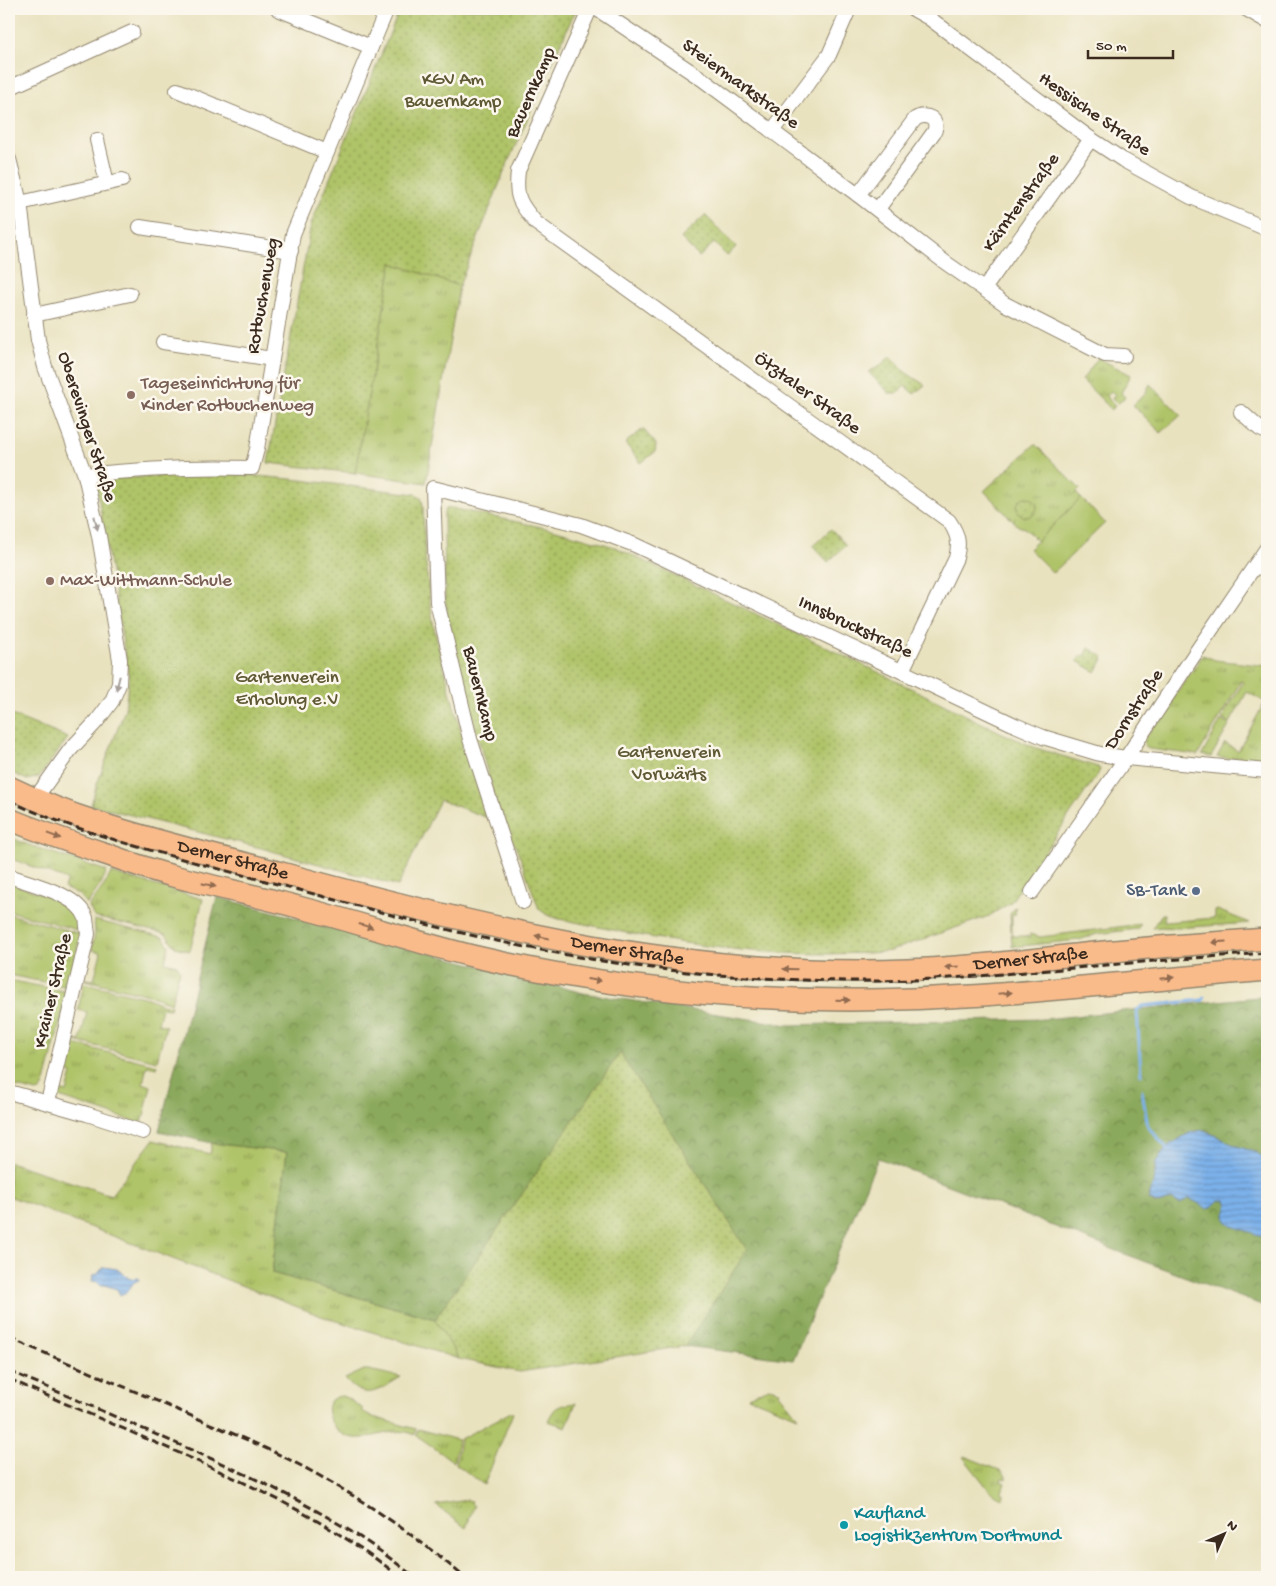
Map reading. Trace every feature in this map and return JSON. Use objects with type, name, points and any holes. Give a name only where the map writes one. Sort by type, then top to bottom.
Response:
[{"type":"main road","name":"Derner Straße","points":[[9,788],[90,820],[142,836],[398,905],[574,943],[685,961],[786,969],[899,970],[987,965],[1130,950],[1267,939]]},
{"type":"main road","name":"Derner Straße","points":[[9,819],[83,847],[170,875],[300,907],[441,948],[516,966],[636,986],[712,994],[779,998],[908,999],[999,994],[1267,970]]},
{"type":"street","points":[[278,9],[371,47]]},
{"type":"street","name":"Rotbuchenweg","points":[[85,475],[110,472],[225,467],[252,468],[257,449],[293,234],[387,9]]},
{"type":"street","name":"Bauernkamp","points":[[517,194],[518,171],[590,9]]},
{"type":"street","name":"Steiermarkstraße","points":[[597,9],[702,79],[878,209],[946,263],[984,289],[1020,312],[1104,354],[1124,356]]},
{"type":"street","points":[[772,131],[829,54],[850,9]]},
{"type":"street","name":"Hessische Straße","points":[[913,9],[936,23],[1091,139],[1123,160],[1204,204],[1267,229]]},
{"type":"street","points":[[1246,9],[1267,21]]},
{"type":"street","points":[[9,88],[132,32]]},
{"type":"street","points":[[177,90],[327,152]]},
{"type":"street","points":[[858,195],[915,119],[919,116],[931,118],[935,122],[936,128],[934,132],[878,209]]},
{"type":"street","name":"Kärntenstraße","points":[[984,289],[1091,139]]},
{"type":"street","points":[[97,140],[107,183]]},
{"type":"street","name":"Oberevinger Straße","points":[[9,159],[20,203],[34,315],[45,367],[85,475],[99,536],[120,660],[119,684],[112,702],[70,750],[35,799]]},
{"type":"street","points":[[20,203],[122,180]]},
{"type":"street","name":"Ötztaler Straße","points":[[517,194],[524,209],[536,223],[949,521],[954,528],[959,543],[956,558],[902,671]]},
{"type":"street","points":[[140,227],[291,251]]},
{"type":"street","points":[[34,315],[130,294]]},
{"type":"street","points":[[163,342],[272,358]]},
{"type":"street","points":[[1241,412],[1260,429],[1267,432]]},
{"type":"street","name":"Bauernkamp","points":[[432,488],[437,602],[470,739],[523,902]]},
{"type":"street","name":"Innsbruckstraße","points":[[432,488],[581,525],[635,545],[1014,725],[1075,748],[1126,758],[1267,772]]},
{"type":"street","name":"Dornstraße","points":[[1032,892],[1126,758],[1192,658],[1261,568],[1267,548]]},
{"type":"street","name":"Krainer Straße","points":[[9,876],[64,896],[76,904],[86,917],[88,934],[48,1102]]},
{"type":"street","points":[[9,1092],[48,1102],[142,1132]]},
{"type":"green space","name":"KGV Am Bauernkamp","points":[[400,9],[576,9],[506,167],[459,286],[392,263],[355,473],[268,463],[311,224]]},
{"type":"green space","points":[[705,215],[736,247],[727,256],[714,243],[699,257],[681,238]]},
{"type":"green space","points":[[392,263],[459,286],[426,483],[355,473]]},
{"type":"green space","points":[[891,356],[905,372],[925,385],[914,394],[905,386],[897,393],[889,393],[869,371],[877,368]]},
{"type":"green space","points":[[1098,358],[1131,375],[1121,393],[1125,397],[1118,404],[1112,398],[1115,395],[1111,391],[1106,396],[1115,406],[1112,410],[1082,380]]},
{"type":"green space","points":[[1150,384],[1181,415],[1161,433],[1133,405],[1145,394]]},
{"type":"green space","points":[[643,429],[656,444],[655,452],[641,463],[625,443]]},
{"type":"green space","points":[[1035,444],[1080,489],[1076,493],[1081,498],[1037,541],[1024,528],[1018,526],[984,491]]},
{"type":"green space","name":"Gartenverein Erholung e.V","points":[[225,473],[416,494],[421,497],[425,556],[434,628],[453,703],[488,818],[440,800],[398,886],[261,848],[91,805],[125,709],[129,678],[97,489],[105,479]]},
{"type":"green space","points":[[1027,497],[1034,500],[1037,507],[1034,514],[1027,517],[1020,514],[1017,507],[1020,500]]},
{"type":"green space","points":[[1081,498],[1105,523],[1053,573],[1029,549]]},
{"type":"green space","name":"Gartenverein Vorwärts","points":[[451,508],[556,530],[615,547],[1000,732],[1036,748],[1098,767],[1100,769],[1099,772],[1010,903],[989,916],[890,951],[808,954],[723,948],[636,935],[547,915],[539,909],[520,857],[495,800],[469,705],[447,613],[445,597],[444,513],[446,509]]},
{"type":"green space","points":[[831,529],[846,545],[828,562],[813,546]]},
{"type":"green space","points":[[1089,648],[1104,657],[1096,672],[1077,661],[1081,655],[1085,656]]},
{"type":"green space","points":[[1203,655],[1215,660],[1267,666],[1267,763],[1217,757],[1225,743],[1238,751],[1265,702],[1247,692],[1230,723],[1222,718],[1243,682],[1241,681],[1198,755],[1145,747],[1145,738]]},
{"type":"green space","points":[[9,714],[68,738],[39,777],[27,780],[9,771]]},
{"type":"green space","points":[[1221,720],[1230,724],[1211,757],[1202,755]]},
{"type":"green space","points":[[9,837],[107,871],[101,884],[87,904],[79,895],[64,888],[67,880],[9,858]]},
{"type":"green space","points":[[111,873],[203,899],[190,951],[175,947],[166,934],[94,917],[89,906]]},
{"type":"green space","points":[[9,883],[44,895],[69,907],[77,916],[81,931],[9,911]]},
{"type":"green space","points":[[217,897],[583,993],[788,1025],[1045,1019],[1267,996],[1267,1159],[1204,1130],[1191,1132],[1166,1147],[1156,1163],[1154,1183],[1149,1193],[1149,1199],[1152,1202],[1160,1203],[1172,1199],[1180,1204],[1189,1198],[1206,1202],[1226,1200],[1228,1205],[1225,1214],[1233,1226],[1255,1232],[1267,1240],[1267,1307],[878,1158],[793,1360],[685,1346],[747,1250],[620,1053],[435,1319],[272,1273],[287,1152],[212,1143],[159,1131]]},
{"type":"green space","points":[[1016,907],[1015,915],[1012,915],[1012,936],[1027,936],[1029,938],[1030,934],[1040,937],[1141,924],[1137,929],[1097,934],[1079,940],[1012,947],[1010,914]]},
{"type":"green space","points":[[1217,910],[1250,923],[1152,928],[1162,914],[1164,914],[1165,922],[1215,918],[1215,911]]},
{"type":"green space","points":[[9,914],[81,934],[68,987],[9,975]]},
{"type":"green space","points":[[94,920],[163,937],[169,946],[165,962],[177,965],[180,970],[171,1003],[149,995],[85,980],[94,980],[101,952],[92,950],[95,932]]},
{"type":"green space","points":[[9,980],[68,992],[44,1086],[37,1092],[9,1085],[11,1077],[9,1076]]},
{"type":"green space","points":[[84,983],[148,998],[171,1006],[170,1009],[162,1008],[158,1024],[166,1026],[157,1061],[71,1040],[80,1041],[87,1012],[78,1010]]},
{"type":"green space","points":[[70,1043],[157,1065],[156,1068],[147,1066],[143,1083],[151,1086],[142,1124],[59,1097],[59,1090],[67,1092],[72,1074],[64,1071]]},
{"type":"green space","points":[[620,1053],[747,1250],[685,1346],[520,1372],[459,1359],[435,1319]]},
{"type":"green space","points":[[153,1140],[210,1154],[212,1143],[287,1152],[272,1273],[435,1319],[459,1359],[321,1316],[9,1196],[9,1162],[111,1195]]},
{"type":"green space","points":[[364,1370],[401,1377],[379,1390],[372,1392],[359,1391],[345,1379]]},
{"type":"green space","points":[[769,1388],[780,1391],[779,1393],[798,1417],[748,1397]]},
{"type":"green space","points":[[342,1396],[373,1417],[416,1429],[414,1435],[407,1432],[391,1432],[357,1438],[343,1434],[332,1423],[327,1409],[329,1403],[334,1398]]},
{"type":"green space","points":[[576,1403],[566,1427],[548,1421],[558,1407]]},
{"type":"green space","points":[[511,1412],[513,1413],[484,1485],[456,1464],[460,1439]]},
{"type":"green space","points":[[418,1429],[458,1440],[454,1462],[416,1435]]},
{"type":"green space","points":[[964,1456],[1002,1471],[1006,1476],[1006,1479],[1002,1478],[1001,1481],[1005,1483],[1002,1492],[1004,1494],[1003,1499],[990,1491]]},
{"type":"green space","points":[[467,1500],[472,1501],[471,1503],[474,1506],[466,1528],[436,1505]]},
{"type":"water","points":[[1204,1130],[1267,1159],[1267,1240],[1257,1234],[1235,1227],[1226,1221],[1225,1214],[1228,1205],[1226,1200],[1219,1200],[1208,1209],[1189,1198],[1180,1204],[1172,1199],[1158,1204],[1149,1199],[1149,1193],[1154,1183],[1156,1163],[1166,1147],[1191,1132]]},
{"type":"water","points":[[103,1267],[117,1269],[130,1279],[139,1278],[139,1280],[134,1282],[127,1292],[120,1295],[117,1289],[92,1281],[93,1275],[98,1274]]},
{"type":"waterway","points":[[1141,1075],[1137,1010],[1143,1006],[1203,1000],[1204,998]]},
{"type":"waterway","points":[[1142,1091],[1148,1127],[1166,1147]]},
{"type":"railway","points":[[9,801],[62,823],[133,845],[413,921],[536,949],[653,968],[770,979],[877,981],[962,977],[1267,953]]},
{"type":"railway","points":[[9,1338],[272,1451],[308,1469],[397,1525],[464,1577]]},
{"type":"railway","points":[[9,1371],[272,1487],[360,1537],[414,1577]]},
{"type":"railway","points":[[9,1379],[243,1482],[323,1525],[375,1558],[400,1577]]},
{"type":"place","name":"Tageseinrichtung für Kinder Rotbuchenweg","points":[[131,395]]},
{"type":"place","name":"Max-Wittmann-Schule","points":[[50,581]]},
{"type":"place","name":"SB-Tank","points":[[1196,891]]},
{"type":"place","name":"Kaufland Logistikzentrum Dortmund","points":[[844,1525]]}]
